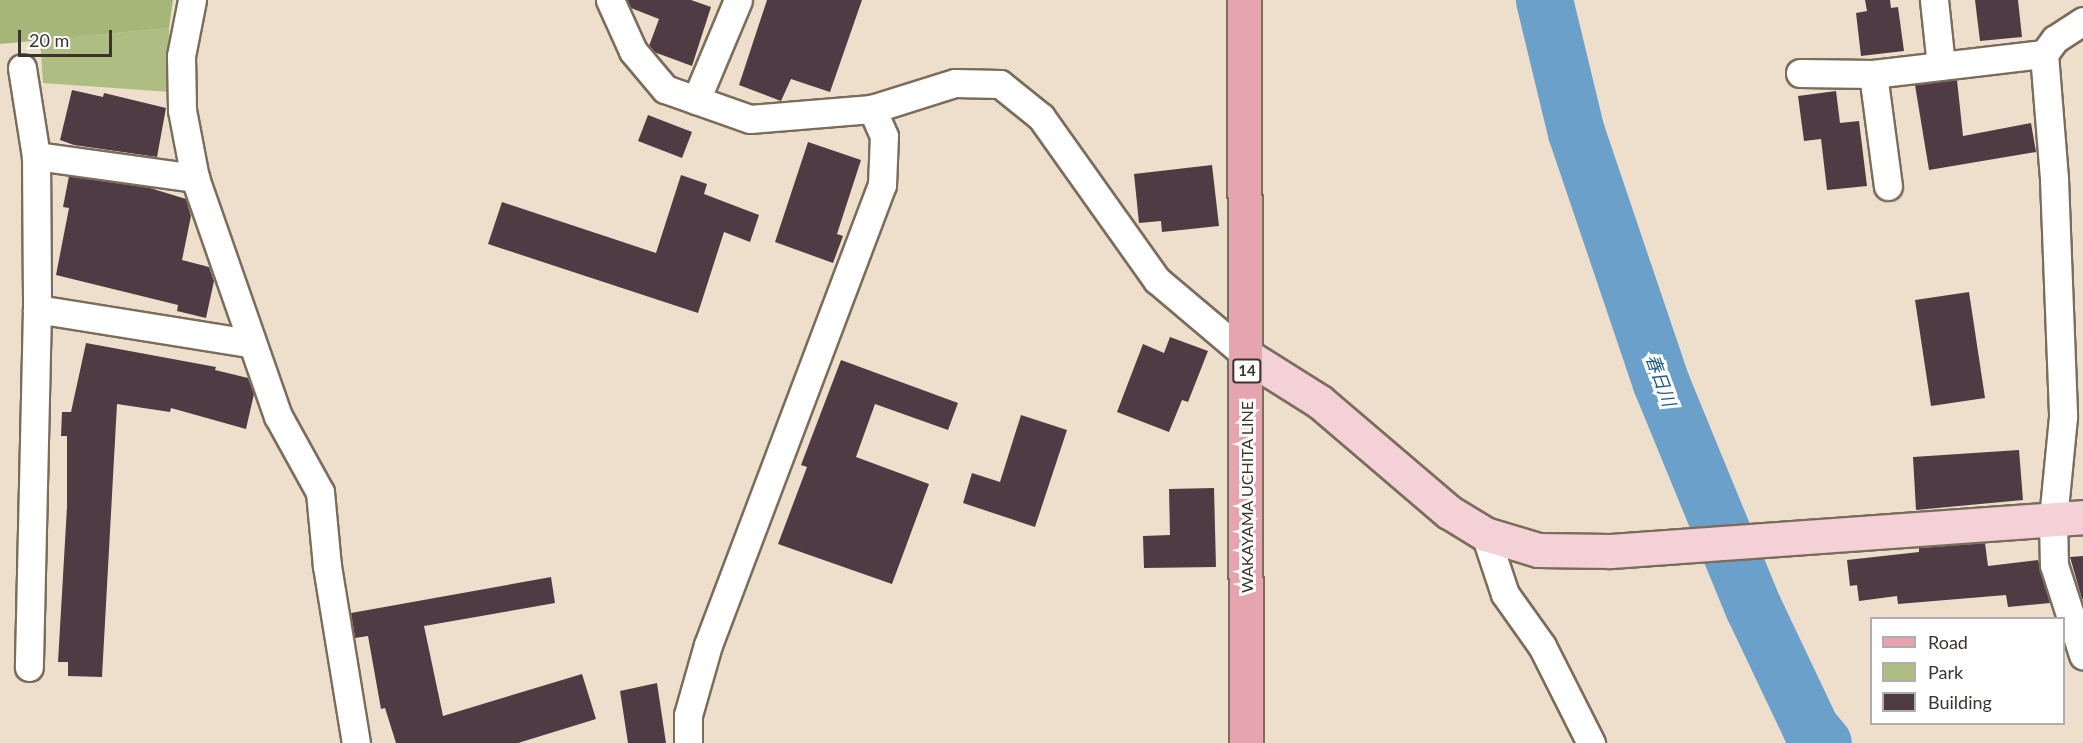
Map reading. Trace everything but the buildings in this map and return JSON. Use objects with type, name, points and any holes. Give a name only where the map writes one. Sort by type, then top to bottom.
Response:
[{"type":"main road","name":"WAKAYAMA UCHITA LINE","points":[[1244,0],[1247,356],[1246,743]]},
{"type":"street","points":[[192,0],[181,56],[182,110],[195,178],[250,343],[279,416],[320,492],[327,566],[356,743]]},
{"type":"street","points":[[610,0],[633,51],[665,89],[750,119],[872,109],[955,83],[1000,84],[1041,117],[1157,280],[1247,356],[1320,402],[1449,512],[1485,534],[1538,550],[1610,551],[2068,518]]},
{"type":"street","points":[[696,100],[738,0]]},
{"type":"street","points":[[1934,0],[1941,66]]},
{"type":"street","points":[[2083,21],[2055,39],[2044,54],[2054,179],[2068,518],[2054,565],[2083,655]]},
{"type":"street","points":[[1800,73],[1873,74],[2044,54]]},
{"type":"street","points":[[22,68],[36,156],[38,309],[29,667]]},
{"type":"street","points":[[1873,74],[1888,186]]},
{"type":"street","points":[[688,743],[688,715],[708,645],[882,185],[884,136],[872,109]]},
{"type":"street","points":[[36,156],[195,178]]},
{"type":"street","points":[[38,309],[250,343]]},
{"type":"street","points":[[1485,534],[1505,594],[1542,646],[1592,743]]},
{"type":"green space","points":[[0,0],[173,0],[169,28],[0,44]]},
{"type":"green space","points":[[169,28],[171,92],[43,83],[40,40]]},
{"type":"waterway","name":"春日川","points":[[1544,0],[1576,132],[1661,383],[1753,607],[1811,729],[1823,743]]}]
